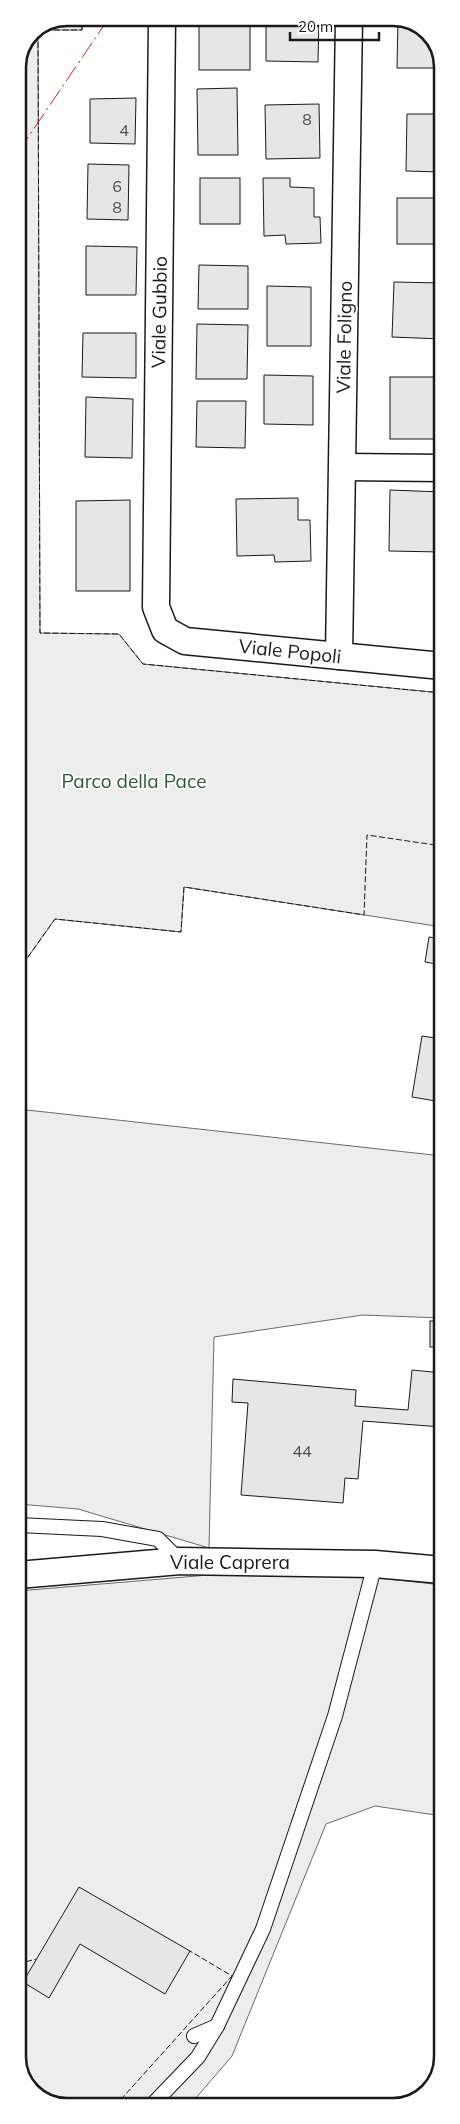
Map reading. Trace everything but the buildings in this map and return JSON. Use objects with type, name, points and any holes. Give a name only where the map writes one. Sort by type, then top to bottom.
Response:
[{"type":"street","name":"Viale Gubbio","points":[[156,607],[162,26]]},
{"type":"street","name":"Viale Foligno","points":[[339,656],[349,26]]},
{"type":"street","points":[[342,466],[433,468]]},
{"type":"street","name":"Viale Popoli","points":[[156,607],[165,630],[185,641],[433,665]]},
{"type":"street","name":"Viale Caprera","points":[[27,1575],[180,1561],[375,1564],[434,1569]]},
{"type":"lane","points":[[27,1526],[102,1530],[158,1539],[180,1561]]},
{"type":"lane","points":[[159,2098],[198,2057],[217,2026],[262,1929],[334,1716],[375,1564]]},
{"type":"lane","points":[[194,2036],[217,2026]]},
{"type":"shaded area","name":"Parco della Pace","points":[[67,26],[82,26],[82,30],[49,30]]},
{"type":"shaded area","name":"Parco della Pace","points":[[38,38],[40,633],[119,634],[143,664],[433,692],[433,926],[184,887],[181,932],[55,919],[26,959],[26,67],[29,51]]},
{"type":"shaded area","points":[[27,1110],[434,1155],[434,1318],[363,1315],[214,1337],[209,1548],[78,1509],[27,1505]]},
{"type":"shaded area","points":[[256,1571],[346,1574],[434,1584],[434,1815],[375,1806],[326,1824],[232,2056],[196,2098],[64,2098],[44,2091],[38,2086],[28,2070],[27,1590]]},
{"type":"fence","points":[[49,30],[82,30],[82,26]]},
{"type":"fence","points":[[38,38],[40,633],[119,634],[143,664],[433,692]]},
{"type":"fence","points":[[26,959],[55,919],[181,932],[184,887],[364,915],[367,835],[433,845]]},
{"type":"fence","points":[[122,2098],[232,1976],[190,1951]]},
{"type":"fence","points":[[27,1962],[36,1959]]},
{"type":"power","points":[[26,140],[104,26]]}]
